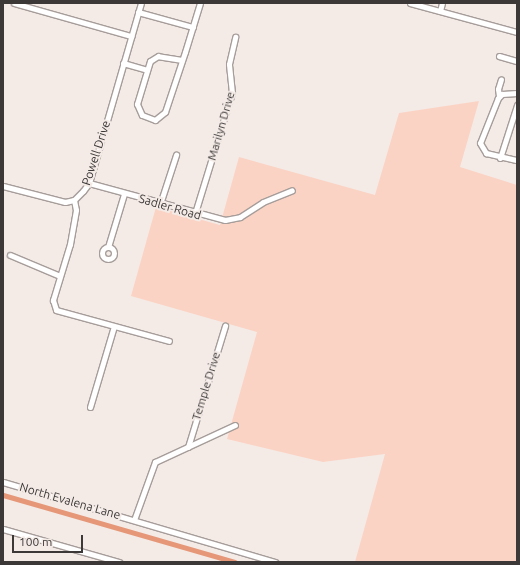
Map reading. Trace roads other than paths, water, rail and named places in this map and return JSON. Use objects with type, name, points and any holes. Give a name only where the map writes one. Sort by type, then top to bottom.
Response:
[{"type":"street","points":[[14,3],[131,36]]},
{"type":"street","name":"Powell Drive","points":[[74,200],[89,183],[141,3]]},
{"type":"street","points":[[182,60],[154,56],[147,70],[137,108],[142,114],[155,120],[161,117],[168,106],[200,3]]},
{"type":"street","points":[[410,3],[517,32]]},
{"type":"street","points":[[440,11],[442,3]]},
{"type":"street","points":[[138,12],[193,27]]},
{"type":"street","name":"Marilyn Drive","points":[[194,214],[232,93],[229,64],[235,37]]},
{"type":"street","points":[[499,56],[517,61]]},
{"type":"street","points":[[123,63],[147,70]]},
{"type":"street","points":[[501,79],[498,89],[500,96],[480,138],[482,149],[500,158],[517,160]]},
{"type":"street","points":[[500,96],[517,93]]},
{"type":"street","points":[[500,158],[517,105]]},
{"type":"street","points":[[160,204],[176,155]]},
{"type":"street","name":"Sadler Road","points":[[89,183],[194,214],[232,221],[250,210],[292,190]]},
{"type":"street","points":[[3,186],[58,201],[74,200],[76,210],[72,234],[53,300],[56,310],[169,341]]},
{"type":"street","points":[[108,247],[124,194]]},
{"type":"street","points":[[10,255],[60,276]]},
{"type":"street","points":[[90,407],[114,326]]},
{"type":"street","name":"Temple Drive","points":[[188,447],[225,326]]},
{"type":"street","points":[[134,520],[155,462],[235,425]]},
{"type":"street","name":"North Evalena Lane","points":[[3,482],[275,562]]},
{"type":"street","points":[[3,529],[119,562]]},
{"type":"waterway","points":[[3,495],[235,562]]}]
